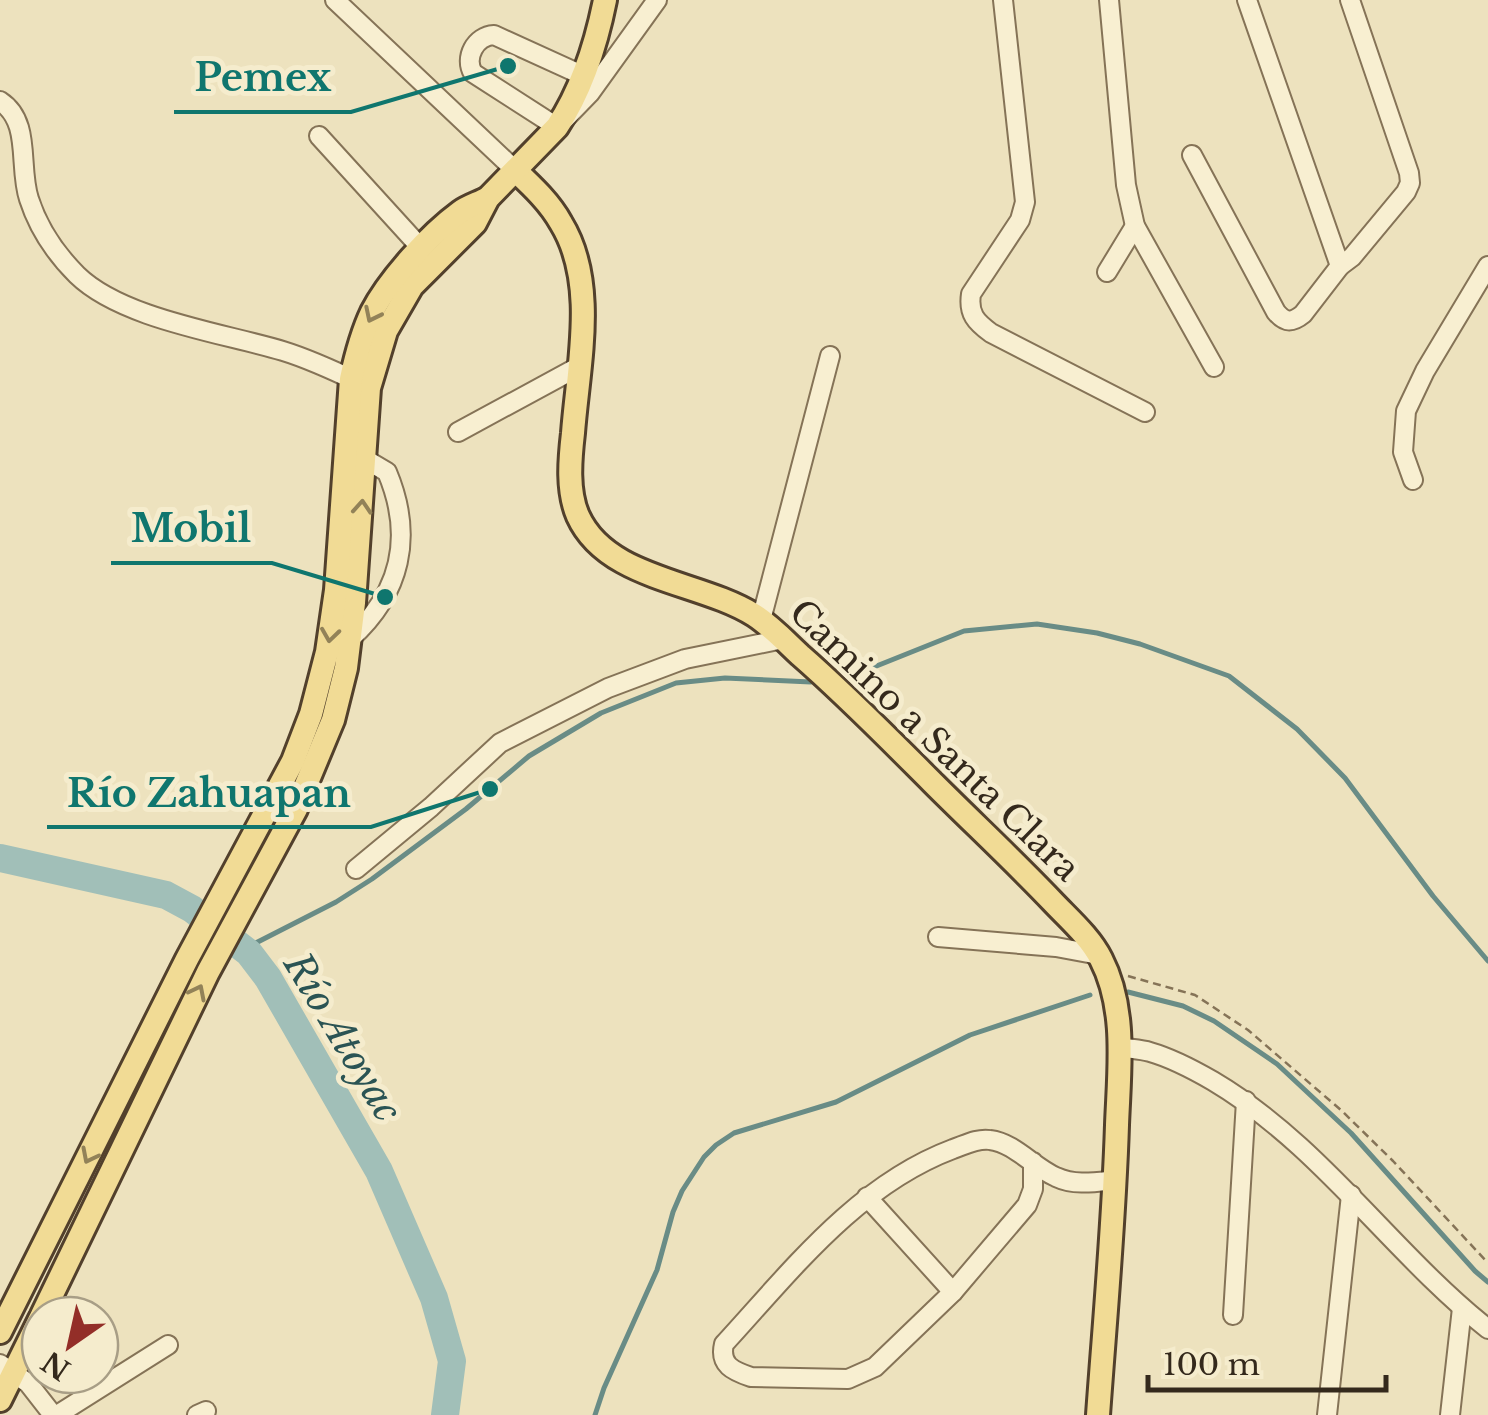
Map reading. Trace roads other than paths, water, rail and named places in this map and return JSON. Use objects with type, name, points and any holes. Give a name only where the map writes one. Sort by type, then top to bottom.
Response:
[{"type":"main road","points":[[360,384],[404,299],[434,262],[475,222],[488,198],[557,128],[584,76],[602,10]]},
{"type":"main road","name":"Camino a Santa Clara","points":[[516,171],[562,224],[576,255],[584,296],[570,460],[578,516],[590,535],[604,549],[637,569],[738,605],[761,620],[1038,886],[1075,925],[1103,964],[1116,1004],[1120,1047],[1116,1180],[1098,1415]]},
{"type":"main road","points":[[0,1332],[241,857],[346,668],[359,346],[373,311],[392,280],[421,248],[461,211],[488,198]]},
{"type":"main road","points":[[52,1295],[208,972],[296,809],[322,717],[355,456]]},
{"type":"main road","points":[[0,1400],[7,1368]]},
{"type":"street","points":[[336,0],[516,171]]},
{"type":"street","points":[[584,76],[494,35],[480,39],[468,57],[473,73],[557,128],[590,94],[658,0]]},
{"type":"street","points":[[1003,0],[1025,202],[1020,220],[972,294],[972,317],[991,333],[1145,412]]},
{"type":"street","points":[[1109,0],[1126,185],[1135,226],[1214,366]]},
{"type":"street","points":[[1248,0],[1340,266]]},
{"type":"street","points":[[1192,155],[1276,312],[1282,320],[1290,322],[1303,314],[1410,183],[1410,173],[1350,0]]},
{"type":"street","points":[[602,10],[627,41]]},
{"type":"street","points":[[0,101],[18,120],[28,196],[38,221],[78,276],[100,293],[130,307],[284,352],[360,384]]},
{"type":"street","points":[[319,136],[421,248]]},
{"type":"street","points":[[1107,272],[1135,226]]},
{"type":"street","points":[[1412,480],[1404,452],[1406,412],[1425,370],[1488,266]]},
{"type":"street","points":[[761,620],[830,356]]},
{"type":"street","points":[[458,432],[578,368]]},
{"type":"street","points":[[350,639],[372,617],[389,590],[401,544],[399,507],[387,472],[355,456]]},
{"type":"street","points":[[356,869],[500,743],[608,688],[684,659],[783,639]]},
{"type":"street","points":[[938,937],[1056,947],[1103,964]]},
{"type":"street","points":[[1120,1047],[1152,1052],[1246,1101],[1293,1140],[1404,1253],[1488,1328]]},
{"type":"street","points":[[1232,1314],[1246,1101]]},
{"type":"street","points":[[1033,1162],[1033,1189],[1027,1206],[953,1292],[875,1367],[848,1379],[751,1377],[725,1364],[724,1344],[837,1222],[866,1197],[926,1160],[979,1140],[992,1140],[1007,1146],[1033,1162],[1055,1177],[1067,1181],[1116,1180]]},
{"type":"street","points":[[1327,1415],[1351,1195]]},
{"type":"street","points":[[866,1197],[953,1292]]},
{"type":"street","points":[[1450,1415],[1462,1308]]},
{"type":"street","points":[[7,1368],[28,1383],[55,1415],[168,1344]]},
{"type":"waterway","points":[[859,673],[964,631],[1037,624],[1140,644],[1229,676],[1297,729],[1345,778],[1433,896],[1488,961]]},
{"type":"waterway","points":[[244,949],[372,879],[529,756],[601,713],[676,683],[725,678],[811,682]]},
{"type":"waterway","name":"Río Atoyac","points":[[0,858],[166,895],[192,909],[249,953],[268,978],[379,1171],[434,1298],[452,1361],[445,1415]]},
{"type":"waterway","points":[[1128,992],[1183,1006],[1214,1021],[1277,1064],[1351,1133],[1488,1282]]},
{"type":"waterway","points":[[595,1415],[657,1270],[682,1191],[716,1145],[734,1133],[836,1102],[970,1035],[1090,995]]},
{"type":"place","name":"Pemex","points":[[508,66]]},
{"type":"place","name":"Mobil","points":[[385,597]]},
{"type":"place","name":"Río Zahuapan","points":[[490,789]]}]
